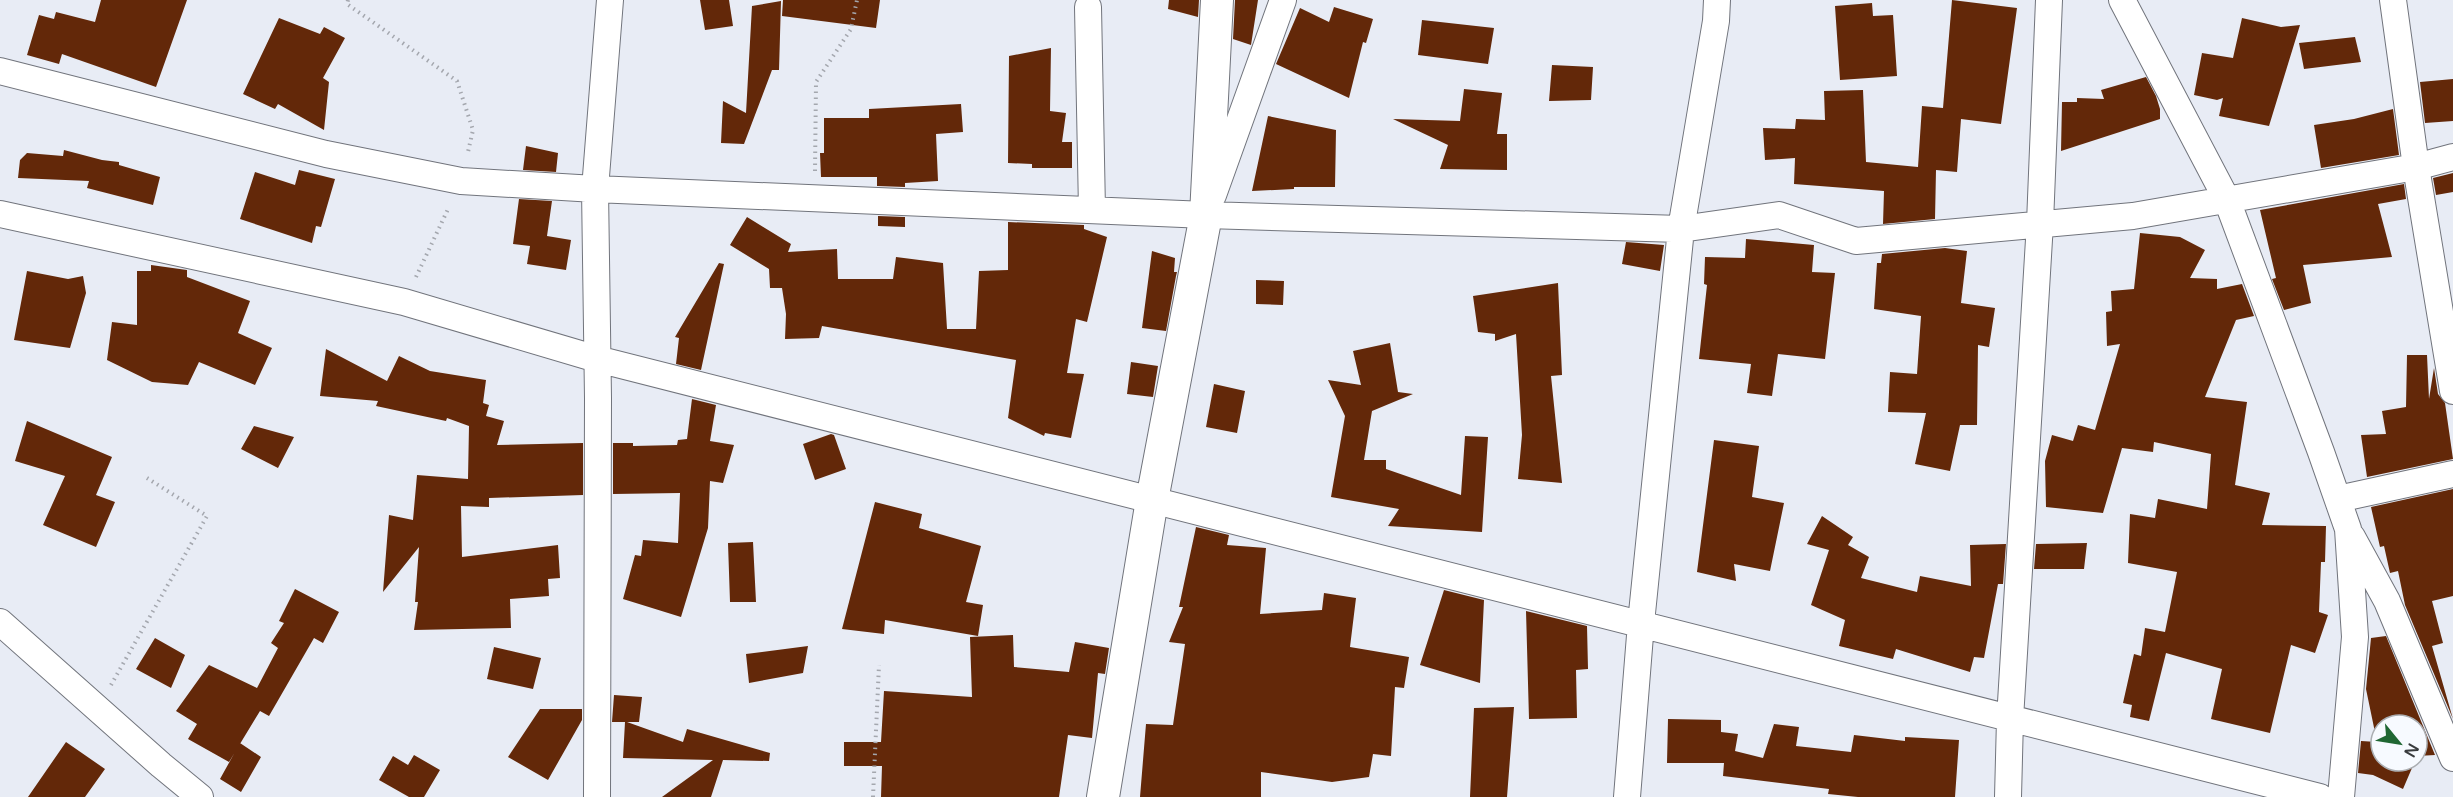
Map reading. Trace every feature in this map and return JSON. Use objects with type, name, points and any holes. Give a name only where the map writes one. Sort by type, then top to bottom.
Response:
[{"type":"street","points":[[597,797],[598,398],[595,189],[610,0]]},
{"type":"street","points":[[1103,797],[1152,500],[1206,215],[1217,0]]},
{"type":"street","points":[[1206,215],[1283,0]]},
{"type":"street","points":[[1627,797],[1641,623],[1681,229],[1716,21],[1717,0]]},
{"type":"street","points":[[2008,797],[2010,719],[2040,223],[2049,0]]},
{"type":"street","points":[[2122,0],[2227,200],[2348,529],[2386,601],[2453,758]]},
{"type":"street","points":[[2393,0],[2416,168],[2451,365],[2453,391]]},
{"type":"street","points":[[1088,7],[1092,210]]},
{"type":"street","points":[[0,71],[326,154],[461,181],[595,189],[1206,215],[1681,229],[1779,215],[1856,241],[2133,216],[2416,168],[2453,157]]},
{"type":"street","points":[[0,214],[404,302],[597,359],[2320,797]]},
{"type":"street","points":[[2338,499],[2453,474]]},
{"type":"street","points":[[2341,797],[2355,637],[2348,529]]},
{"type":"street","points":[[0,622],[200,797]]},
{"type":"path","points":[[348,0],[348,4],[456,81],[473,130],[461,181],[404,302]]},
{"type":"path","points":[[815,198],[816,82],[851,29],[857,0]]},
{"type":"path","points":[[98,709],[207,516],[147,478]]},
{"type":"path","points":[[873,797],[879,665]]},
{"type":"building","points":[[101,0],[187,0],[156,87],[62,54],[59,64],[27,55],[39,15],[54,19],[56,12],[95,22]]},
{"type":"building","points":[[700,0],[729,0],[733,26],[705,30]]},
{"type":"building","points":[[783,0],[880,0],[876,28],[782,16]]},
{"type":"building","points":[[1169,0],[1199,0],[1198,17],[1168,9]]},
{"type":"building","points":[[1235,0],[1258,0],[1251,45],[1233,39]]},
{"type":"building","points":[[1952,0],[2017,8],[2001,124],[1961,119],[1957,172],[1936,170],[1935,219],[1883,224],[1884,191],[1794,184],[1795,158],[1765,160],[1763,128],[1795,129],[1796,119],[1825,120],[1824,91],[1863,90],[1866,162],[1918,167],[1922,106],[1943,108]]},
{"type":"building","points":[[781,1],[779,70],[772,70],[744,144],[721,143],[723,101],[746,113],[752,6]]},
{"type":"building","points":[[1872,3],[1873,16],[1893,15],[1897,76],[1840,80],[1835,6]]},
{"type":"building","points":[[1334,7],[1373,19],[1366,43],[1363,42],[1349,98],[1276,64],[1300,8],[1329,22]]},
{"type":"building","points":[[279,18],[320,34],[324,27],[345,38],[323,78],[329,82],[324,130],[278,104],[275,109],[243,94]]},
{"type":"building","points":[[2242,18],[2281,27],[2300,25],[2269,126],[2219,116],[2223,98],[2217,100],[2194,95],[2202,53],[2233,58]]},
{"type":"building","points":[[1422,20],[1494,28],[1488,64],[1418,55]]},
{"type":"building","points":[[2355,37],[2361,62],[2304,69],[2299,43]]},
{"type":"building","points":[[1051,48],[1050,111],[1066,113],[1062,142],[1072,142],[1072,168],[1032,168],[1032,164],[1008,163],[1009,56]]},
{"type":"building","points":[[1552,65],[1593,67],[1591,100],[1549,101]]},
{"type":"building","points":[[2146,77],[2156,96],[2160,119],[2061,151],[2062,102],[2077,102],[2077,98],[2104,99],[2101,90]]},
{"type":"building","points":[[2453,79],[2453,121],[2425,123],[2420,82]]},
{"type":"building","points":[[1464,89],[1502,93],[1497,134],[1507,134],[1507,170],[1440,169],[1448,145],[1393,119],[1460,121]]},
{"type":"building","points":[[961,104],[963,132],[936,134],[938,181],[905,183],[905,187],[877,186],[877,177],[821,177],[820,153],[824,153],[824,118],[869,118],[869,109]]},
{"type":"building","points":[[2393,109],[2399,155],[2321,168],[2314,125],[2354,119]]},
{"type":"building","points":[[1268,116],[1336,130],[1335,187],[1294,187],[1294,189],[1252,191]]},
{"type":"building","points":[[526,146],[558,153],[556,172],[523,170]]},
{"type":"building","points":[[64,150],[119,162],[119,165],[160,177],[153,205],[87,188],[89,181],[18,178],[20,160],[27,153],[63,156]]},
{"type":"building","points":[[299,170],[335,179],[321,227],[316,226],[312,243],[240,219],[255,172],[295,185]]},
{"type":"building","points":[[2453,173],[2453,192],[2436,195],[2433,178]]},
{"type":"building","points":[[2404,184],[2406,199],[2378,204],[2392,257],[2303,265],[2311,303],[2284,310],[2272,279],[2276,278],[2260,210]]},
{"type":"building","points":[[519,199],[552,201],[547,236],[571,240],[566,270],[527,264],[530,246],[513,244]]},
{"type":"building","points":[[878,216],[905,217],[905,227],[878,226]]},
{"type":"building","points":[[747,217],[791,244],[788,252],[837,249],[838,279],[893,279],[896,257],[943,263],[947,329],[976,329],[979,271],[1008,270],[1008,222],[1084,225],[1084,229],[1107,237],[1087,322],[1076,319],[1067,373],[1084,374],[1071,438],[1045,433],[1044,436],[1008,418],[1016,360],[822,326],[819,338],[785,339],[786,314],[782,288],[770,288],[769,269],[730,245]]},
{"type":"building","points":[[2140,233],[2180,237],[2205,250],[2190,278],[2217,279],[2217,289],[2242,284],[2254,316],[2236,320],[2205,397],[2247,402],[2235,485],[2270,493],[2262,525],[2326,526],[2325,562],[2321,562],[2319,612],[2328,615],[2315,653],[2291,645],[2270,733],[2211,719],[2222,669],[2166,653],[2149,721],[2130,717],[2132,705],[2123,703],[2134,654],[2141,656],[2145,628],[2165,632],[2177,572],[2128,563],[2130,514],[2155,518],[2158,499],[2207,509],[2211,454],[2154,442],[2153,452],[2122,448],[2103,513],[2046,507],[2045,461],[2052,435],[2073,441],[2078,425],[2095,430],[2120,344],[2107,346],[2106,312],[2112,311],[2111,291],[2134,289]]},
{"type":"building","points":[[1746,239],[1814,245],[1812,272],[1835,273],[1825,359],[1778,354],[1772,396],[1747,393],[1751,364],[1699,359],[1707,285],[1704,284],[1705,257],[1745,258]]},
{"type":"building","points":[[1626,242],[1664,245],[1660,271],[1622,264]]},
{"type":"building","points":[[1945,248],[1967,251],[1961,303],[1995,308],[1989,347],[1978,345],[1977,425],[1960,425],[1950,471],[1915,464],[1926,413],[1888,412],[1890,372],[1917,374],[1921,316],[1874,309],[1877,263],[1881,263],[1882,254]]},
{"type":"building","points":[[1152,251],[1175,258],[1174,272],[1177,272],[1166,331],[1142,328]]},
{"type":"building","points":[[719,263],[724,264],[701,370],[676,364],[679,338],[675,337]]},
{"type":"building","points":[[151,265],[187,270],[187,277],[250,301],[238,333],[272,348],[255,385],[199,362],[188,385],[152,382],[107,360],[112,322],[137,325],[137,271],[151,271]]},
{"type":"building","points":[[27,271],[68,279],[83,276],[86,293],[70,348],[14,340]]},
{"type":"building","points":[[1256,280],[1284,281],[1283,305],[1256,304]]},
{"type":"building","points":[[1558,283],[1562,375],[1551,376],[1562,483],[1518,479],[1522,435],[1516,334],[1495,341],[1495,334],[1478,332],[1473,296]]},
{"type":"building","points":[[1390,343],[1398,392],[1413,394],[1372,411],[1364,460],[1386,460],[1386,469],[1461,495],[1465,436],[1488,437],[1482,532],[1388,526],[1399,509],[1331,497],[1345,416],[1328,380],[1361,385],[1353,351]]},
{"type":"building","points":[[326,349],[387,381],[399,356],[430,371],[486,380],[483,403],[489,405],[486,416],[504,421],[497,445],[583,443],[583,495],[489,498],[489,507],[461,506],[462,557],[558,545],[560,578],[548,579],[549,596],[510,599],[511,628],[414,630],[418,602],[415,602],[419,547],[383,592],[389,515],[413,520],[417,475],[468,479],[469,426],[447,418],[446,421],[376,406],[378,401],[320,396]]},
{"type":"building","points":[[2407,355],[2427,355],[2429,399],[2434,368],[2438,394],[2445,403],[2453,459],[2367,477],[2361,435],[2386,434],[2382,411],[2406,407]]},
{"type":"building","points":[[1131,362],[1158,366],[1153,397],[1127,394]]},
{"type":"building","points":[[1214,384],[1245,391],[1237,433],[1206,427]]},
{"type":"building","points":[[692,399],[716,405],[710,441],[734,445],[723,483],[710,481],[708,528],[681,617],[623,599],[635,555],[641,556],[643,540],[678,543],[680,493],[613,494],[613,443],[633,443],[633,446],[677,445],[678,440],[687,439]]},
{"type":"building","points":[[27,421],[112,457],[96,495],[115,502],[96,547],[43,525],[65,476],[15,461]]},
{"type":"building","points":[[254,426],[294,437],[278,468],[241,449]]},
{"type":"building","points":[[834,435],[846,469],[815,480],[803,444]]},
{"type":"building","points":[[1714,440],[1759,446],[1752,497],[1784,503],[1770,571],[1734,564],[1736,581],[1697,572]]},
{"type":"building","points":[[2453,489],[2453,596],[2432,601],[2443,643],[2432,646],[2453,719],[2405,605],[2398,571],[2390,573],[2384,546],[2380,547],[2371,507]]},
{"type":"building","points":[[875,502],[922,514],[919,528],[981,546],[966,602],[983,605],[978,636],[885,620],[884,634],[842,629]]},
{"type":"building","points":[[1822,516],[1853,537],[1848,545],[1869,557],[1861,578],[1917,592],[1920,576],[1971,586],[1970,545],[2006,544],[2003,584],[1998,584],[1984,658],[1974,657],[1970,672],[1896,649],[1893,659],[1839,646],[1845,620],[1811,605],[1829,550],[1807,544]]},
{"type":"building","points":[[1196,527],[1229,535],[1227,545],[1266,548],[1260,614],[1322,610],[1324,593],[1356,598],[1350,647],[1409,657],[1404,688],[1395,687],[1391,756],[1373,754],[1369,777],[1332,782],[1261,772],[1261,797],[1140,797],[1146,724],[1173,725],[1185,644],[1169,642],[1183,607],[1179,607]]},
{"type":"building","points":[[753,542],[756,602],[730,602],[728,543]]},
{"type":"building","points":[[2087,543],[2084,569],[2034,569],[2036,544]]},
{"type":"building","points":[[295,589],[339,612],[323,643],[314,638],[269,716],[260,711],[229,762],[188,739],[197,724],[176,711],[209,665],[257,688],[278,648],[271,643],[284,623],[279,621]]},
{"type":"building","points":[[1444,590],[1484,600],[1480,683],[1420,665]]},
{"type":"building","points":[[1526,611],[1587,626],[1588,669],[1576,670],[1577,718],[1529,719]]},
{"type":"building","points":[[1013,635],[1014,667],[1069,672],[1075,642],[1109,648],[1105,674],[1098,673],[1092,738],[1068,735],[1059,797],[881,797],[882,766],[844,766],[844,742],[881,742],[884,691],[972,697],[970,637]]},
{"type":"building","points":[[2386,636],[2418,713],[2371,713],[2366,689],[2371,638]]},
{"type":"building","points":[[155,638],[185,655],[171,688],[136,669]]},
{"type":"building","points":[[808,646],[803,673],[749,683],[746,654]]},
{"type":"building","points":[[494,647],[541,658],[533,689],[487,679]]},
{"type":"building","points":[[614,695],[642,697],[639,722],[627,722],[683,742],[687,729],[770,753],[769,761],[723,760],[711,797],[662,797],[713,760],[623,758],[625,722],[612,722]]},
{"type":"building","points":[[1514,707],[1507,797],[1470,797],[1474,708]]},
{"type":"building","points":[[540,709],[582,709],[582,720],[548,780],[508,757]]},
{"type":"building","points":[[1668,719],[1721,720],[1721,732],[1738,734],[1735,751],[1763,758],[1774,724],[1799,727],[1796,746],[1851,752],[1854,735],[1905,741],[1905,737],[1959,740],[1955,797],[1858,797],[1828,794],[1829,789],[1723,776],[1724,763],[1667,763]]},
{"type":"building","points":[[2429,740],[2435,755],[2429,755]]},
{"type":"building","points":[[2361,741],[2369,742],[2369,773],[2410,773],[2403,789],[2373,775],[2358,773]]},
{"type":"building","points":[[66,742],[105,769],[85,797],[28,797]]},
{"type":"building","points":[[240,743],[261,757],[241,792],[220,779]]},
{"type":"building","points":[[414,755],[440,770],[424,797],[409,797],[379,780],[393,756],[408,765]]}]
